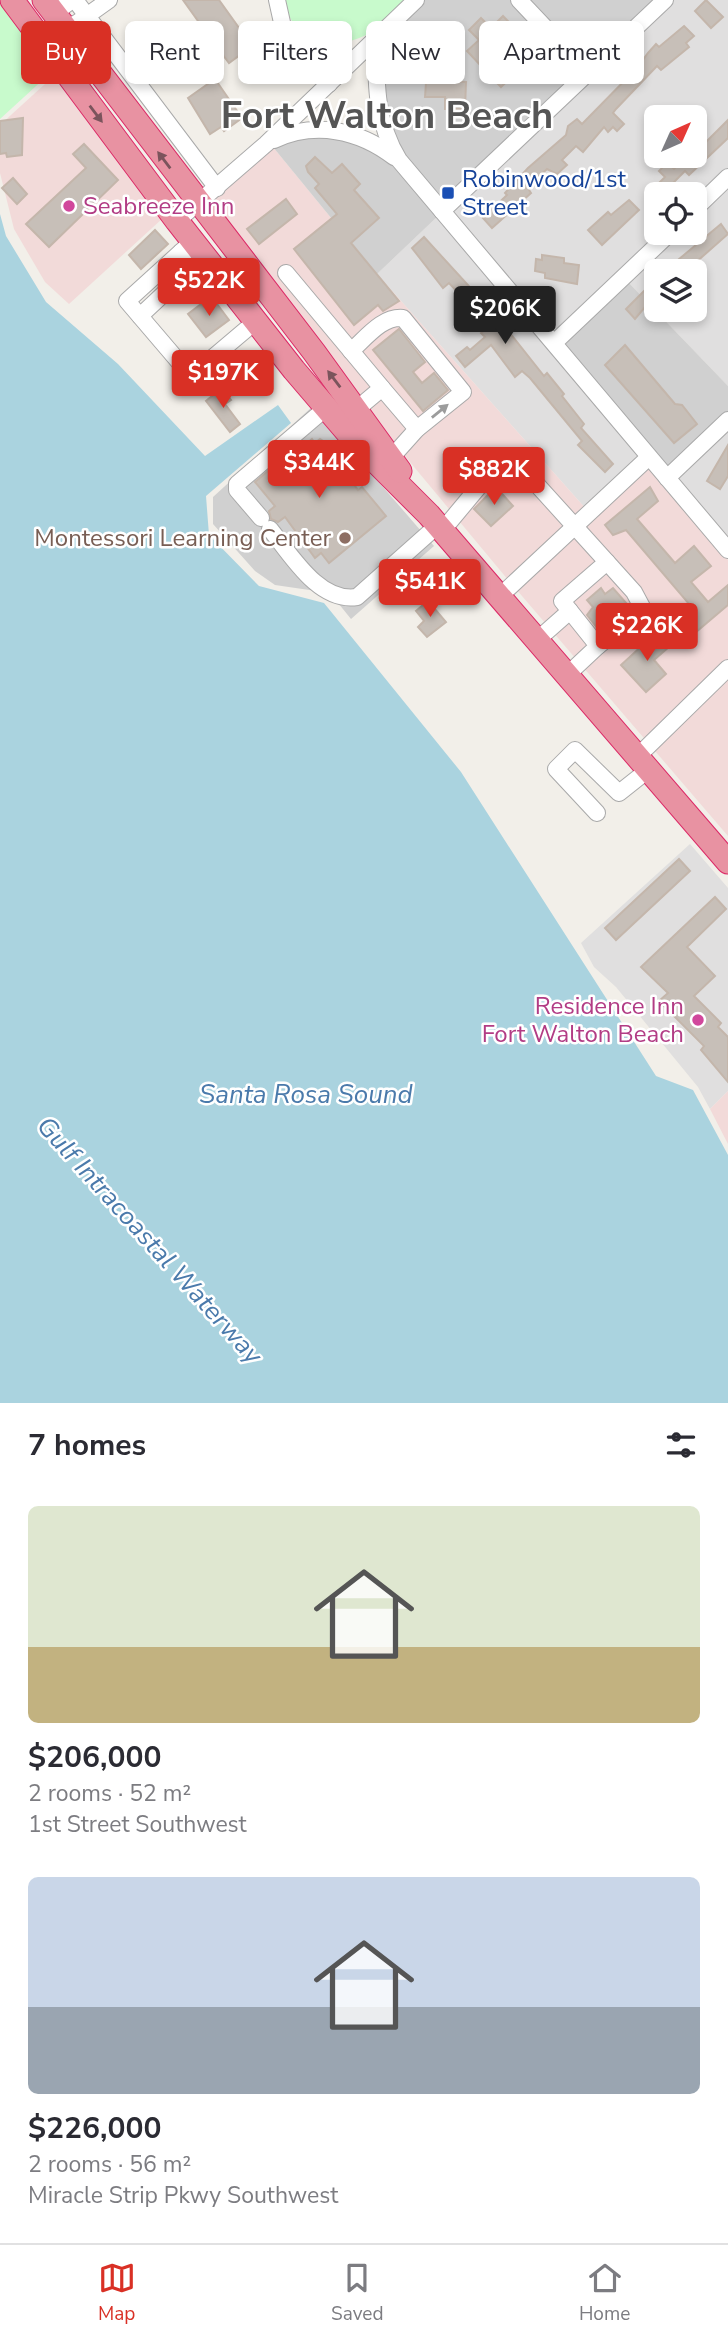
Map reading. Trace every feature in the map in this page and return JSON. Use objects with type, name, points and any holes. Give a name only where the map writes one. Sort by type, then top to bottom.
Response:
[{"type":"highway","points":[[12,0],[27,21]]},
{"type":"highway","points":[[44,0],[59,21]]},
{"type":"highway","points":[[74,84],[177,221],[187,246],[256,321],[353,439],[436,523]]},
{"type":"highway","points":[[106,84],[314,352],[436,523],[728,862]]},
{"type":"street","points":[[60,21],[60,9],[74,0],[217,188]]},
{"type":"street","points":[[80,21],[110,0]]},
{"type":"street","points":[[277,0],[282,21]]},
{"type":"street","points":[[394,21],[416,0]]},
{"type":"street","points":[[519,0],[539,21]]},
{"type":"street","points":[[639,21],[656,3]]},
{"type":"street","points":[[352,61],[366,48]]},
{"type":"street","points":[[177,221],[266,144],[329,84]]},
{"type":"street","points":[[378,84],[379,115],[384,134],[399,160],[728,550]]},
{"type":"street","points":[[443,211],[577,84]]},
{"type":"street","points":[[131,117],[151,100]]},
{"type":"street","points":[[266,144],[303,131],[336,130],[375,143],[399,160]]},
{"type":"street","points":[[707,197],[728,177]]},
{"type":"street","points":[[554,343],[657,245]]},
{"type":"street","points":[[187,246],[188,271],[140,316],[191,376],[256,321]]},
{"type":"street","points":[[286,273],[417,429]]},
{"type":"street","points":[[291,323],[313,305]]},
{"type":"street","points":[[351,351],[385,321],[392,317],[403,318],[463,392],[417,429],[391,458]]},
{"type":"street","points":[[314,352],[337,334]]},
{"type":"street","points":[[356,410],[382,388]]},
{"type":"street","points":[[326,408],[237,484],[237,490],[312,580],[346,598],[357,597],[486,478],[513,465],[521,467],[634,592],[642,607],[638,614],[566,676]]},
{"type":"street","points":[[667,478],[728,420]]},
{"type":"street","points":[[498,598],[649,457]]},
{"type":"street","points":[[598,646],[562,601],[607,562]]},
{"type":"street","points":[[536,640],[569,611]]},
{"type":"street","points":[[597,813],[556,769],[575,750],[620,793],[642,763],[728,668]]},
{"type":"shaded area","points":[[424,0],[510,0],[530,21],[479,21],[479,84],[569,84],[443,203],[404,156],[385,113],[384,84],[465,84],[465,21],[402,21]]},
{"type":"shaded area","points":[[527,0],[656,0],[634,21],[547,21]]},
{"type":"shaded area","points":[[673,0],[728,0],[728,170],[707,190],[707,182],[644,182],[644,245],[649,245],[555,335],[451,211],[585,84],[644,84],[644,28]]},
{"type":"shaded area","points":[[45,84],[63,84],[163,218],[69,304],[45,282],[14,229],[0,173],[0,125]]},
{"type":"shaded area","points":[[303,137],[350,139],[395,165],[438,216],[377,274],[273,147]]},
{"type":"shaded area","points":[[273,147],[377,274],[586,509],[509,581],[380,426],[210,201]]},
{"type":"shaded area","points":[[728,185],[728,386],[666,322],[707,322],[707,259],[650,259],[665,245],[707,245],[707,205]]},
{"type":"shaded area","points":[[438,216],[641,457],[586,509],[377,274]]},
{"type":"shaded area","points":[[644,265],[644,299],[627,281]]},
{"type":"shaded area","points":[[627,281],[644,299],[644,322],[666,322],[728,386],[728,413],[668,470],[562,343]]},
{"type":"shaded area","points":[[313,406],[434,546],[351,619],[330,593],[275,585],[255,571],[213,524],[213,497]]},
{"type":"shaded area","points":[[728,428],[728,541],[675,478]]},
{"type":"shaded area","points":[[648,465],[728,560],[728,836],[516,589]]},
{"type":"shaded area","points":[[690,844],[728,888],[728,1091],[710,1109],[698,1087],[616,987],[594,967],[581,943]]},
{"type":"shaded area","points":[[728,1091],[728,1144],[710,1109]]},
{"type":"green space","points":[[0,0],[12,0],[27,21],[21,21],[21,84],[38,84],[0,119]]},
{"type":"green space","points":[[284,0],[407,0],[385,21],[366,21],[366,35],[352,40],[352,21],[293,21]]},
{"type":"water","name":"Santa Rosa Sound","points":[[0,214],[6,236],[46,302],[118,364],[205,456],[278,405],[291,423],[206,496],[209,535],[259,586],[324,603],[461,772],[656,1076],[693,1090],[728,1155],[728,1403],[0,1403]]},
{"type":"building","points":[[183,0],[219,0],[238,26],[238,56],[229,63],[224,56],[224,21],[198,21]]},
{"type":"building","points":[[706,0],[723,17],[711,28],[695,11]]},
{"type":"building","points":[[481,18],[484,21],[479,21],[479,40],[469,30]]},
{"type":"building","points":[[684,26],[694,36],[686,43],[689,47],[661,70],[657,66],[644,80],[644,58],[656,44],[659,47]]},
{"type":"building","points":[[479,40],[479,64],[467,51]]},
{"type":"building","points":[[466,82],[465,109],[445,109],[445,97],[425,97],[426,84]]},
{"type":"building","points":[[208,84],[218,84],[242,118],[224,131],[221,127],[210,134],[188,98]]},
{"type":"building","points":[[621,84],[640,84],[613,113],[624,124],[617,131],[613,127],[608,132],[604,127],[583,152],[576,146],[562,160],[567,165],[557,174],[547,169],[532,183],[529,190],[531,193],[492,228],[483,218],[507,195],[505,193],[528,168],[566,135],[568,126],[577,119],[582,124]]},
{"type":"building","points":[[23,118],[22,155],[7,157],[6,153],[0,154],[0,121]]},
{"type":"building","points":[[728,120],[728,138],[707,158],[707,141]]},
{"type":"building","name":"Seabreeze Inn","points":[[84,144],[118,180],[49,247],[26,224],[86,168],[73,154]]},
{"type":"building","points":[[315,157],[332,173],[342,164],[360,184],[354,190],[379,218],[351,243],[399,301],[383,311],[378,305],[354,325],[294,249],[337,214],[315,188],[319,184],[308,172],[306,166]]},
{"type":"building","points":[[662,168],[696,168],[689,175],[685,171],[674,182],[660,182],[665,177],[659,171]]},
{"type":"building","points":[[13,178],[27,194],[17,204],[2,188]]},
{"type":"building","points":[[286,199],[297,214],[259,244],[247,229]]},
{"type":"building","points":[[629,200],[639,210],[602,245],[588,230],[608,212],[611,215]]},
{"type":"building","points":[[721,224],[728,234],[700,259],[679,259],[696,245],[707,245],[707,236]]},
{"type":"building","points":[[155,230],[168,244],[141,269],[129,255]]},
{"type":"building","points":[[424,237],[498,318],[544,376],[547,373],[564,394],[562,396],[584,424],[581,428],[613,464],[605,472],[578,445],[582,441],[530,378],[522,371],[515,377],[491,345],[465,367],[456,356],[467,347],[470,350],[485,337],[481,333],[486,329],[471,312],[466,316],[456,306],[464,299],[449,283],[443,288],[412,248]]},
{"type":"building","points":[[542,255],[564,258],[564,263],[579,265],[577,284],[545,278],[545,273],[535,271],[536,259],[542,260]]},
{"type":"building","points":[[644,291],[644,308],[635,319],[626,309]]},
{"type":"building","points":[[214,300],[229,320],[206,337],[188,314],[201,304],[204,307]]},
{"type":"building","points":[[399,329],[425,362],[413,372],[422,383],[434,373],[448,390],[423,411],[373,350]]},
{"type":"building","points":[[625,345],[675,404],[682,405],[697,424],[674,443],[605,365]]},
{"type":"building","points":[[222,388],[231,400],[225,404],[240,424],[230,432],[206,401]]},
{"type":"building","points":[[312,439],[315,443],[320,439],[326,443],[336,458],[332,461],[346,475],[345,481],[352,482],[358,490],[362,487],[386,516],[329,563],[321,553],[315,558],[285,517],[278,522],[271,519],[269,511],[275,506],[255,482],[301,443],[304,446]]},
{"type":"building","points":[[728,445],[728,476],[720,489],[707,481]]},
{"type":"building","points":[[496,487],[513,506],[491,526],[474,509]]},
{"type":"building","points":[[650,487],[658,501],[637,519],[675,563],[694,546],[711,566],[691,582],[708,602],[728,585],[728,605],[696,632],[688,623],[696,612],[626,530],[613,535],[605,525]]},
{"type":"building","points":[[601,588],[605,594],[613,588],[627,604],[615,619],[598,629],[587,615],[593,607],[587,600]]},
{"type":"building","points":[[428,601],[446,622],[427,637],[418,627],[424,621],[416,611]]},
{"type":"building","points":[[656,633],[669,647],[654,660],[666,674],[646,692],[621,665]]},
{"type":"building","points":[[679,859],[690,871],[616,940],[605,928]]},
{"type":"building","points":[[715,897],[726,909],[687,947],[715,976],[694,996],[721,1023],[718,1027],[728,1037],[728,1082],[701,1050],[704,1046],[659,1001],[668,993],[641,967]]},
{"type":"place","name":"Robinwood/1st Street","points":[[448,193]]},
{"type":"place","name":"Seabreeze Inn","points":[[69,206]]},
{"type":"place","name":"Montessori Learning Center","points":[[345,538]]},
{"type":"place","name":"Residence Inn Fort Walton Beach","points":[[698,1020]]},
{"type":"district","name":"Fort Walton Beach","points":[[387,115]]},
{"type":"water label","name":"Gulf Intracoastal Waterway","points":[[150,1240]]}]
